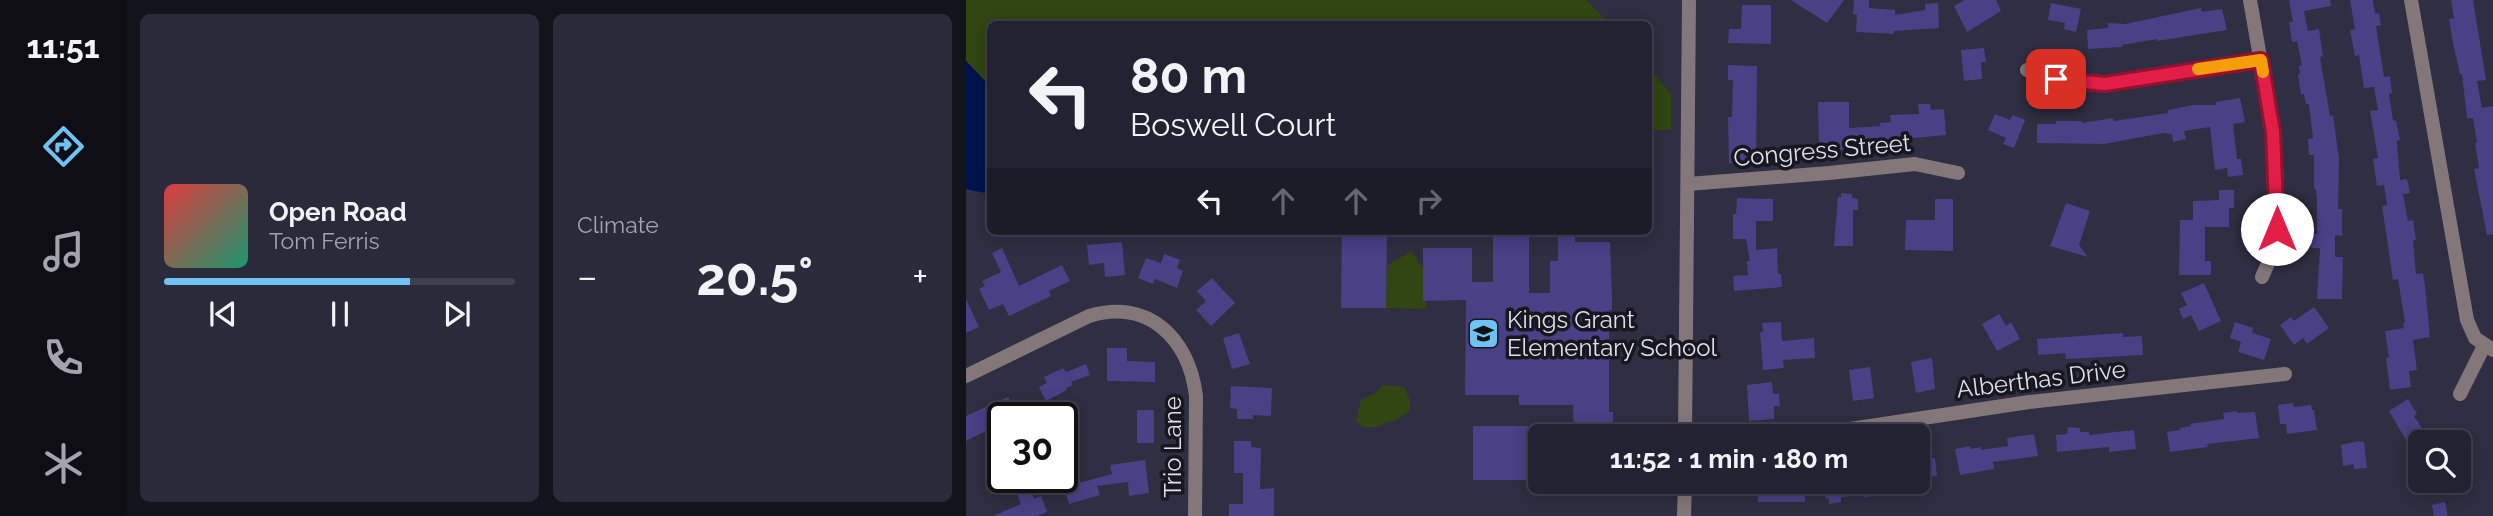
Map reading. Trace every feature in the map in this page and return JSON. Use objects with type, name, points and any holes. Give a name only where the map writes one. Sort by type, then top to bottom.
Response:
[{"type":"street","points":[[1685,424],[1689,0]]},
{"type":"street","points":[[2250,0],[2273,132],[2277,181],[2275,247],[2262,277]]},
{"type":"street","points":[[2411,0],[2467,320],[2474,338],[2489,348],[2460,394]]},
{"type":"street","points":[[2027,70],[2056,79],[2105,84],[2261,60]]},
{"type":"street","name":"Congress Street","points":[[1688,184],[1915,164],[1958,173]]},
{"type":"street","name":"Trio Lane","points":[[966,376],[1089,316],[1129,312],[1158,324],[1170,334],[1189,363],[1196,396],[1195,516]]},
{"type":"street","name":"Alberthas Drive","points":[[1883,424],[2029,402],[2284,374]]},
{"type":"street","points":[[1684,516],[1685,494]]},
{"type":"green space","points":[[966,0],[1586,0],[1607,21],[987,21],[987,83],[966,61]]},
{"type":"green space","points":[[1652,72],[1671,94],[1671,130],[1652,130]]},
{"type":"green space","points":[[1411,251],[1423,268],[1427,309],[1386,308],[1387,266]]},
{"type":"green space","points":[[1383,385],[1404,387],[1410,400],[1410,411],[1393,422],[1389,421],[1377,427],[1363,427],[1356,421],[1361,400],[1375,393]]},
{"type":"shaded area","points":[[966,61],[987,83],[987,193],[966,189]]},
{"type":"building","points":[[1791,0],[1844,0],[1827,23]]},
{"type":"building","points":[[1854,0],[1869,0],[1869,8],[1895,10],[1895,15],[1925,10],[1925,4],[1938,3],[1939,28],[1894,31],[1894,34],[1856,32]]},
{"type":"building","points":[[1965,0],[1996,0],[2001,11],[1967,32],[1954,6]]},
{"type":"building","points":[[2289,0],[2330,0],[2331,6],[2304,11],[2308,31],[2319,29],[2323,56],[2320,57],[2330,116],[2333,115],[2339,159],[2338,209],[2342,209],[2342,236],[2335,235],[2335,257],[2343,257],[2342,299],[2317,299],[2320,248],[2311,248],[2312,234],[2317,234],[2317,199],[2314,189],[2314,155],[2309,155],[2308,139],[2313,138],[2309,104],[2306,104],[2304,94],[2301,95],[2298,74],[2299,66],[2302,65],[2297,41],[2292,42],[2289,22],[2293,22]]},
{"type":"building","points":[[2350,0],[2373,0],[2375,14],[2379,13],[2381,25],[2376,26],[2384,77],[2390,76],[2392,93],[2389,94],[2393,120],[2396,121],[2400,140],[2397,141],[2400,180],[2407,179],[2410,193],[2403,194],[2408,221],[2413,220],[2416,274],[2423,273],[2425,286],[2430,337],[2413,340],[2417,370],[2409,371],[2411,387],[2390,390],[2385,331],[2404,328],[2405,323],[2398,279],[2393,280],[2382,206],[2387,205],[2384,185],[2377,186],[2373,159],[2378,158],[2370,111],[2378,110],[2374,87],[2364,88],[2359,55],[2355,56],[2350,30],[2355,29]]},
{"type":"building","points":[[2451,0],[2473,0],[2486,80],[2477,81],[2482,108],[2493,106],[2493,234],[2487,235],[2474,169],[2479,168],[2473,118],[2467,118],[2462,74],[2449,19],[2454,18]]},
{"type":"building","points":[[2051,3],[2081,9],[2076,32],[2064,29],[2065,23],[2048,20]]},
{"type":"building","points":[[1742,5],[1771,5],[1771,44],[1728,43],[1729,29],[1741,29]]},
{"type":"building","points":[[2201,8],[2202,12],[2222,9],[2227,30],[2157,39],[2122,47],[2088,49],[2087,30],[2108,28],[2108,23],[2125,24]]},
{"type":"building","points":[[1984,48],[1986,62],[1981,62],[1982,79],[1964,81],[1961,50]]},
{"type":"building","points":[[1728,65],[1757,66],[1756,162],[1729,163],[1728,117],[1732,117],[1733,80],[1728,80]]},
{"type":"building","points":[[2240,98],[2245,122],[2233,124],[2237,159],[2241,159],[2243,175],[2228,177],[2227,168],[2215,170],[2210,127],[2184,131],[2186,139],[2173,142],[2172,134],[2164,133],[2104,144],[2037,143],[2037,124],[2056,124],[2056,121],[2082,123],[2113,118],[2114,121],[2168,113],[2168,110],[2193,105],[2216,105],[2216,102]]},
{"type":"building","points":[[1818,102],[1849,102],[1849,128],[1880,126],[1880,123],[1891,122],[1890,115],[1919,114],[1918,104],[1930,104],[1931,110],[1944,109],[1946,135],[1902,139],[1902,145],[1819,153]]},
{"type":"building","points":[[1995,114],[2010,120],[2013,115],[2025,120],[2014,148],[2003,144],[2006,138],[1988,130]]},
{"type":"building","points":[[2219,190],[2234,190],[2234,208],[2229,208],[2229,227],[2205,227],[2205,261],[2211,261],[2211,275],[2179,275],[2180,220],[2193,220],[2193,201],[2219,200]]},
{"type":"building","points":[[1841,193],[1852,194],[1852,198],[1858,199],[1858,210],[1853,210],[1853,246],[1834,246],[1838,197],[1841,197]]},
{"type":"building","points":[[1737,198],[1773,199],[1773,221],[1756,221],[1756,250],[1777,248],[1778,274],[1781,274],[1782,287],[1734,291],[1733,276],[1748,275],[1747,261],[1750,261],[1746,239],[1733,239],[1733,214],[1736,214]]},
{"type":"building","points":[[1935,199],[1953,199],[1953,251],[1905,250],[1906,220],[1935,220]]},
{"type":"building","points":[[2066,203],[2090,211],[2079,245],[2088,257],[2050,246]]},
{"type":"building","points":[[1342,235],[1387,235],[1386,308],[1341,308]]},
{"type":"building","points":[[1493,235],[1529,235],[1529,293],[1550,293],[1550,261],[1558,261],[1558,235],[1575,235],[1575,242],[1610,242],[1612,310],[1609,310],[1609,412],[1613,412],[1613,424],[1574,424],[1573,405],[1519,405],[1519,395],[1465,395],[1466,300],[1423,301],[1423,248],[1472,248],[1472,282],[1493,282]]},
{"type":"building","points":[[1122,242],[1125,275],[1105,277],[1104,263],[1089,265],[1087,245]]},
{"type":"building","points":[[1002,248],[1019,286],[1062,265],[1070,281],[1049,291],[1051,296],[1009,316],[1003,304],[989,310],[979,289],[985,286],[982,281],[1001,272],[992,253]]},
{"type":"building","points":[[1164,254],[1180,260],[1177,268],[1183,271],[1177,288],[1155,279],[1153,284],[1138,278],[1146,258],[1161,263]]},
{"type":"building","points":[[1212,278],[1235,303],[1211,326],[1196,310],[1206,301],[1197,291]]},
{"type":"building","points":[[2204,283],[2221,321],[2199,331],[2191,315],[2183,319],[2179,309],[2187,305],[2181,293]]},
{"type":"building","points":[[966,299],[979,327],[966,333]]},
{"type":"building","points":[[2314,307],[2329,328],[2307,344],[2303,338],[2294,345],[2280,325],[2291,317],[2294,321]]},
{"type":"building","points":[[1999,314],[2006,326],[2011,322],[2020,339],[1997,351],[1982,324]]},
{"type":"building","points":[[1781,322],[1782,341],[1814,338],[1815,358],[1783,360],[1784,368],[1763,370],[1760,332],[1763,332],[1762,323]]},
{"type":"building","points":[[2235,322],[2253,328],[2252,333],[2271,339],[2264,360],[2238,352],[2241,342],[2230,338]]},
{"type":"building","points":[[1239,333],[1250,364],[1232,369],[1223,338]]},
{"type":"building","points":[[2123,333],[2123,337],[2142,336],[2143,355],[2066,359],[2065,353],[2038,355],[2037,339]]},
{"type":"building","points":[[1107,348],[1127,348],[1127,361],[1155,362],[1155,382],[1107,381]]},
{"type":"building","points":[[1932,358],[1935,389],[1916,393],[1911,362]]},
{"type":"building","points":[[1086,364],[1090,375],[1071,382],[1073,385],[1066,388],[1067,390],[1046,401],[1039,387],[1047,383],[1044,377],[1063,368],[1066,372]]},
{"type":"building","points":[[1870,367],[1874,398],[1853,401],[1849,370]]},
{"type":"building","points":[[1772,382],[1773,394],[1779,394],[1780,406],[1774,406],[1774,419],[1749,421],[1747,385]]},
{"type":"building","points":[[1231,386],[1272,388],[1271,416],[1253,415],[1253,419],[1237,419],[1237,409],[1230,408]]},
{"type":"building","points":[[1008,397],[1011,402],[997,402]]},
{"type":"building","points":[[2408,399],[2417,414],[2414,416],[2423,430],[2408,430],[2408,443],[2389,411]]},
{"type":"building","points":[[2293,403],[2294,407],[2311,405],[2317,430],[2287,434],[2286,424],[2280,424],[2278,405]]},
{"type":"building","points":[[987,406],[987,430],[966,441],[966,416]]},
{"type":"building","points":[[1137,410],[1154,410],[1154,443],[1137,443]]},
{"type":"building","points":[[2255,412],[2259,438],[2207,444],[2208,447],[2170,452],[2167,432],[2180,430],[2191,426],[2190,424],[2224,419],[2223,413]]},
{"type":"building","points":[[1473,426],[1528,426],[1528,480],[1473,480]]},
{"type":"building","points":[[2068,427],[2080,428],[2080,432],[2089,432],[2089,435],[2134,430],[2136,449],[2109,452],[2109,447],[2057,452],[2056,435],[2067,434]]},
{"type":"building","points":[[2034,434],[2038,456],[1993,462],[1994,469],[1960,475],[1955,449],[1970,446],[1971,449],[1981,447],[1981,450],[2008,446],[2007,438]]},
{"type":"building","points":[[1234,441],[1251,441],[1251,447],[1261,448],[1260,489],[1274,488],[1274,516],[1229,516],[1229,504],[1243,504],[1243,473],[1234,473]]},
{"type":"building","points":[[2364,442],[2367,468],[2354,469],[2353,464],[2343,466],[2341,445]]},
{"type":"building","points":[[1935,458],[1937,476],[1930,477],[1930,459]]},
{"type":"building","points":[[1145,460],[1149,493],[1129,496],[1128,482],[1097,486],[1100,495],[1069,504],[1066,493],[1078,493],[1078,483],[1112,474],[1110,465]]},
{"type":"building","points":[[1017,493],[1032,493],[1034,499],[1041,496],[1047,512],[1037,516],[993,516],[1021,504]]},
{"type":"building","points":[[1758,494],[1805,494],[1805,502],[1758,502]]},
{"type":"building","points":[[1825,494],[1864,494],[1841,497],[1841,502],[1829,504],[1829,498],[1826,499]]},
{"type":"building","points":[[1864,494],[1889,494],[1864,497]]},
{"type":"building","points":[[2445,502],[2448,516],[2434,516],[2432,505]]},
{"type":"slow traffic","points":[[2198,69],[2261,60],[2263,72]]},
{"type":"place","name":"Kings Grant Elementary School","points":[[1484,333]]},
{"type":"route","points":[[2056,79],[2105,84],[2261,60],[2273,132],[2277,229]]}]
